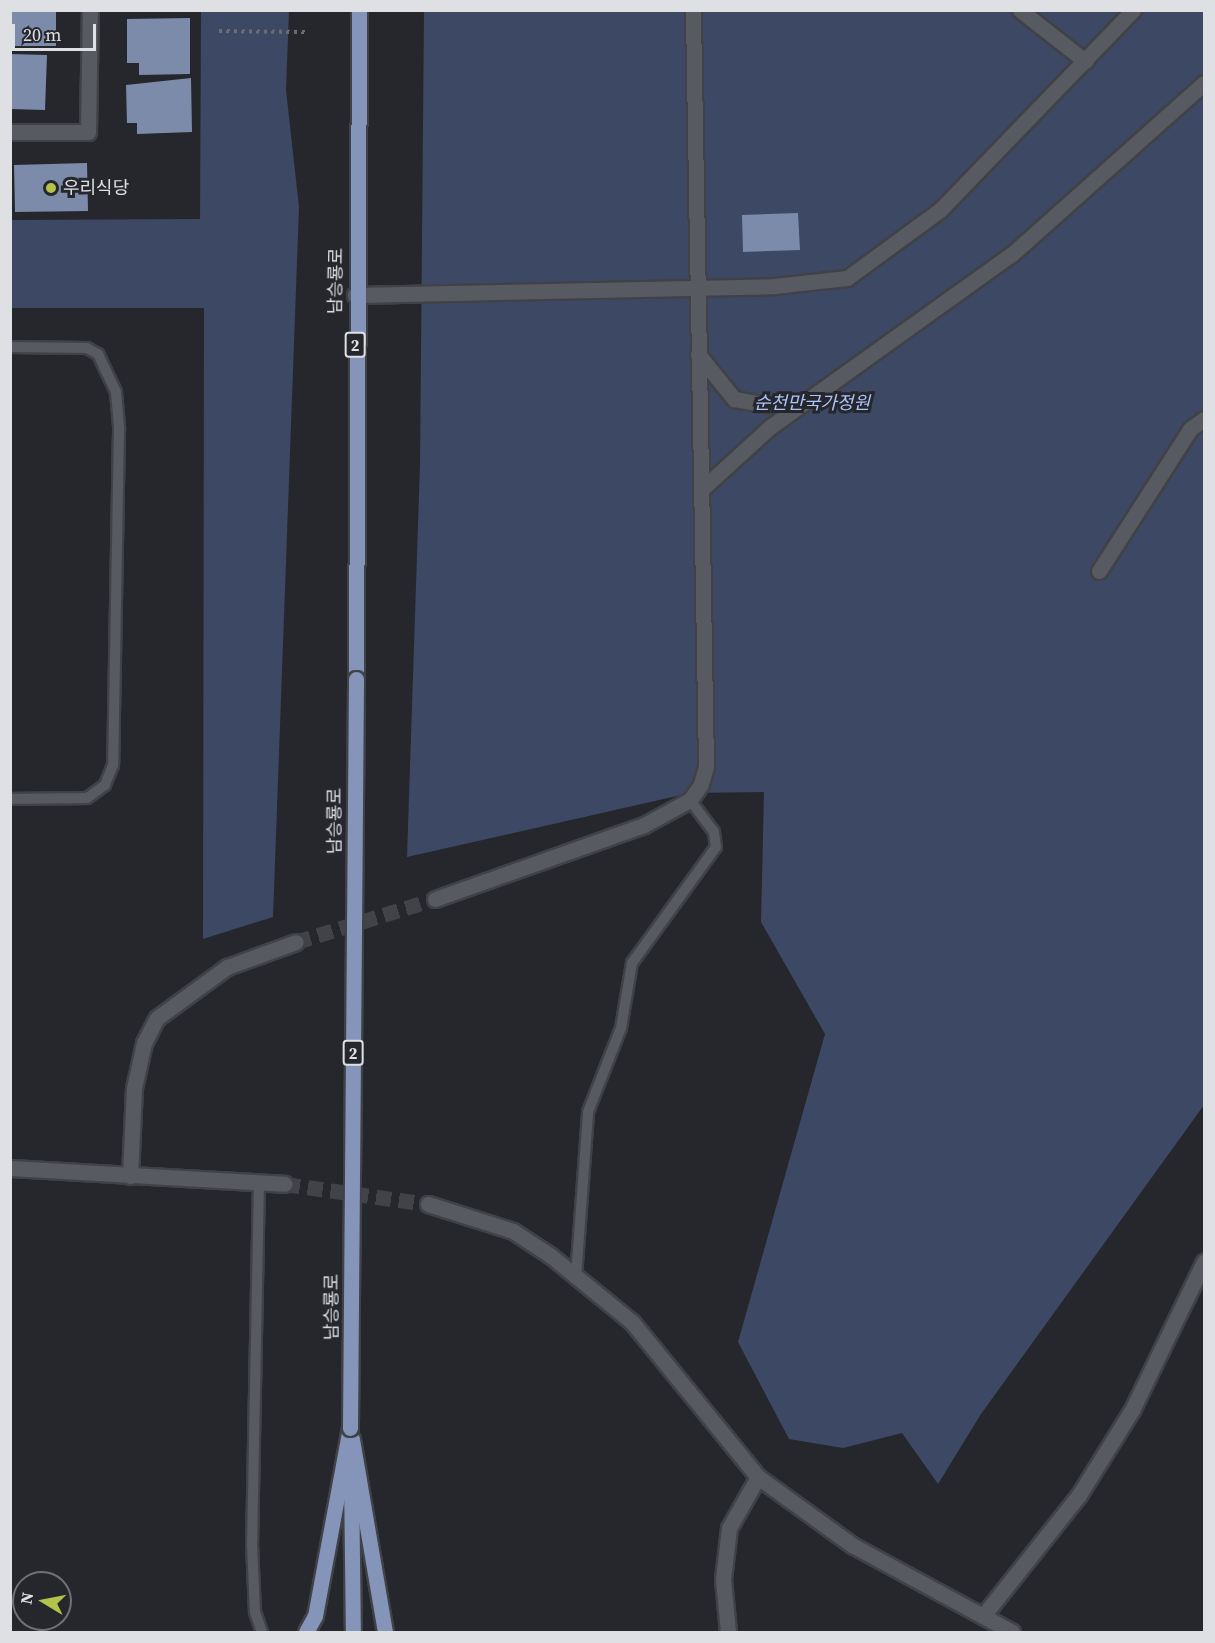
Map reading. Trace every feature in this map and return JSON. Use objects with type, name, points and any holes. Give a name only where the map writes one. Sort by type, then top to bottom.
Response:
[{"type":"main road","name":"남승룡로","points":[[353,1632],[350,1428],[356,679],[355,295],[359,10]]},
{"type":"main road","points":[[306,1632],[315,1616],[350,1428]]},
{"type":"main road","points":[[350,1428],[385,1632]]},
{"type":"street","points":[[10,132],[88,132],[90,10]]},
{"type":"street","points":[[435,899],[644,825],[690,800],[706,766],[702,489],[694,288],[693,10]]},
{"type":"street","points":[[1020,10],[1085,61]]},
{"type":"street","points":[[355,295],[816,284],[847,278],[895,248],[940,210],[1134,10]]},
{"type":"street","points":[[702,489],[805,400],[1005,260],[1204,83]]},
{"type":"street","points":[[698,354],[734,399],[767,405],[805,400]]},
{"type":"street","points":[[1099,571],[1190,429],[1204,419]]},
{"type":"street","points":[[130,1176],[134,1088],[144,1043],[157,1018],[227,968],[296,942]]},
{"type":"street","points":[[10,1168],[285,1184]]},
{"type":"street","points":[[428,1204],[513,1231],[576,1277],[632,1322],[758,1477],[852,1545],[1012,1632]]},
{"type":"street","points":[[983,1616],[1085,1486],[1132,1410],[1204,1262]]},
{"type":"street","points":[[728,1632],[723,1579],[729,1528],[758,1477]]},
{"type":"lane","points":[[10,347],[87,348],[98,354],[116,392],[119,430],[112,765],[105,785],[87,798],[10,799]]},
{"type":"lane","points":[[576,1277],[588,1112],[621,1028],[632,963],[716,847],[714,832],[690,800]]},
{"type":"lane","points":[[259,1182],[252,1544],[255,1612],[262,1632]]},
{"type":"path","points":[[219,31],[305,32]]},
{"type":"green space","points":[[201,11],[289,11],[286,90],[299,207],[273,917],[203,939],[204,308],[10,308],[11,220],[200,219]]},
{"type":"green space","name":"순천만국가정원","points":[[424,11],[1204,11],[1204,1105],[981,1414],[938,1484],[902,1433],[843,1448],[789,1439],[738,1342],[825,1034],[761,922],[764,792],[690,793],[407,857],[420,464]]},
{"type":"building","points":[[10,10],[56,10],[56,46],[10,46]]},
{"type":"building","points":[[190,18],[190,74],[139,75],[139,63],[127,63],[127,19]]},
{"type":"building","points":[[10,54],[47,55],[45,110],[10,109]]},
{"type":"building","points":[[191,78],[192,132],[137,134],[137,123],[127,123],[126,85]]},
{"type":"building","name":"우리식당","points":[[87,163],[88,211],[15,212],[14,165]]},
{"type":"building","points":[[798,213],[800,250],[743,252],[742,215]]},
{"type":"tunnel","points":[[296,942],[435,899]]},
{"type":"tunnel","points":[[285,1184],[428,1204]]},
{"type":"place","name":"우리식당","points":[[51,188]]}]
